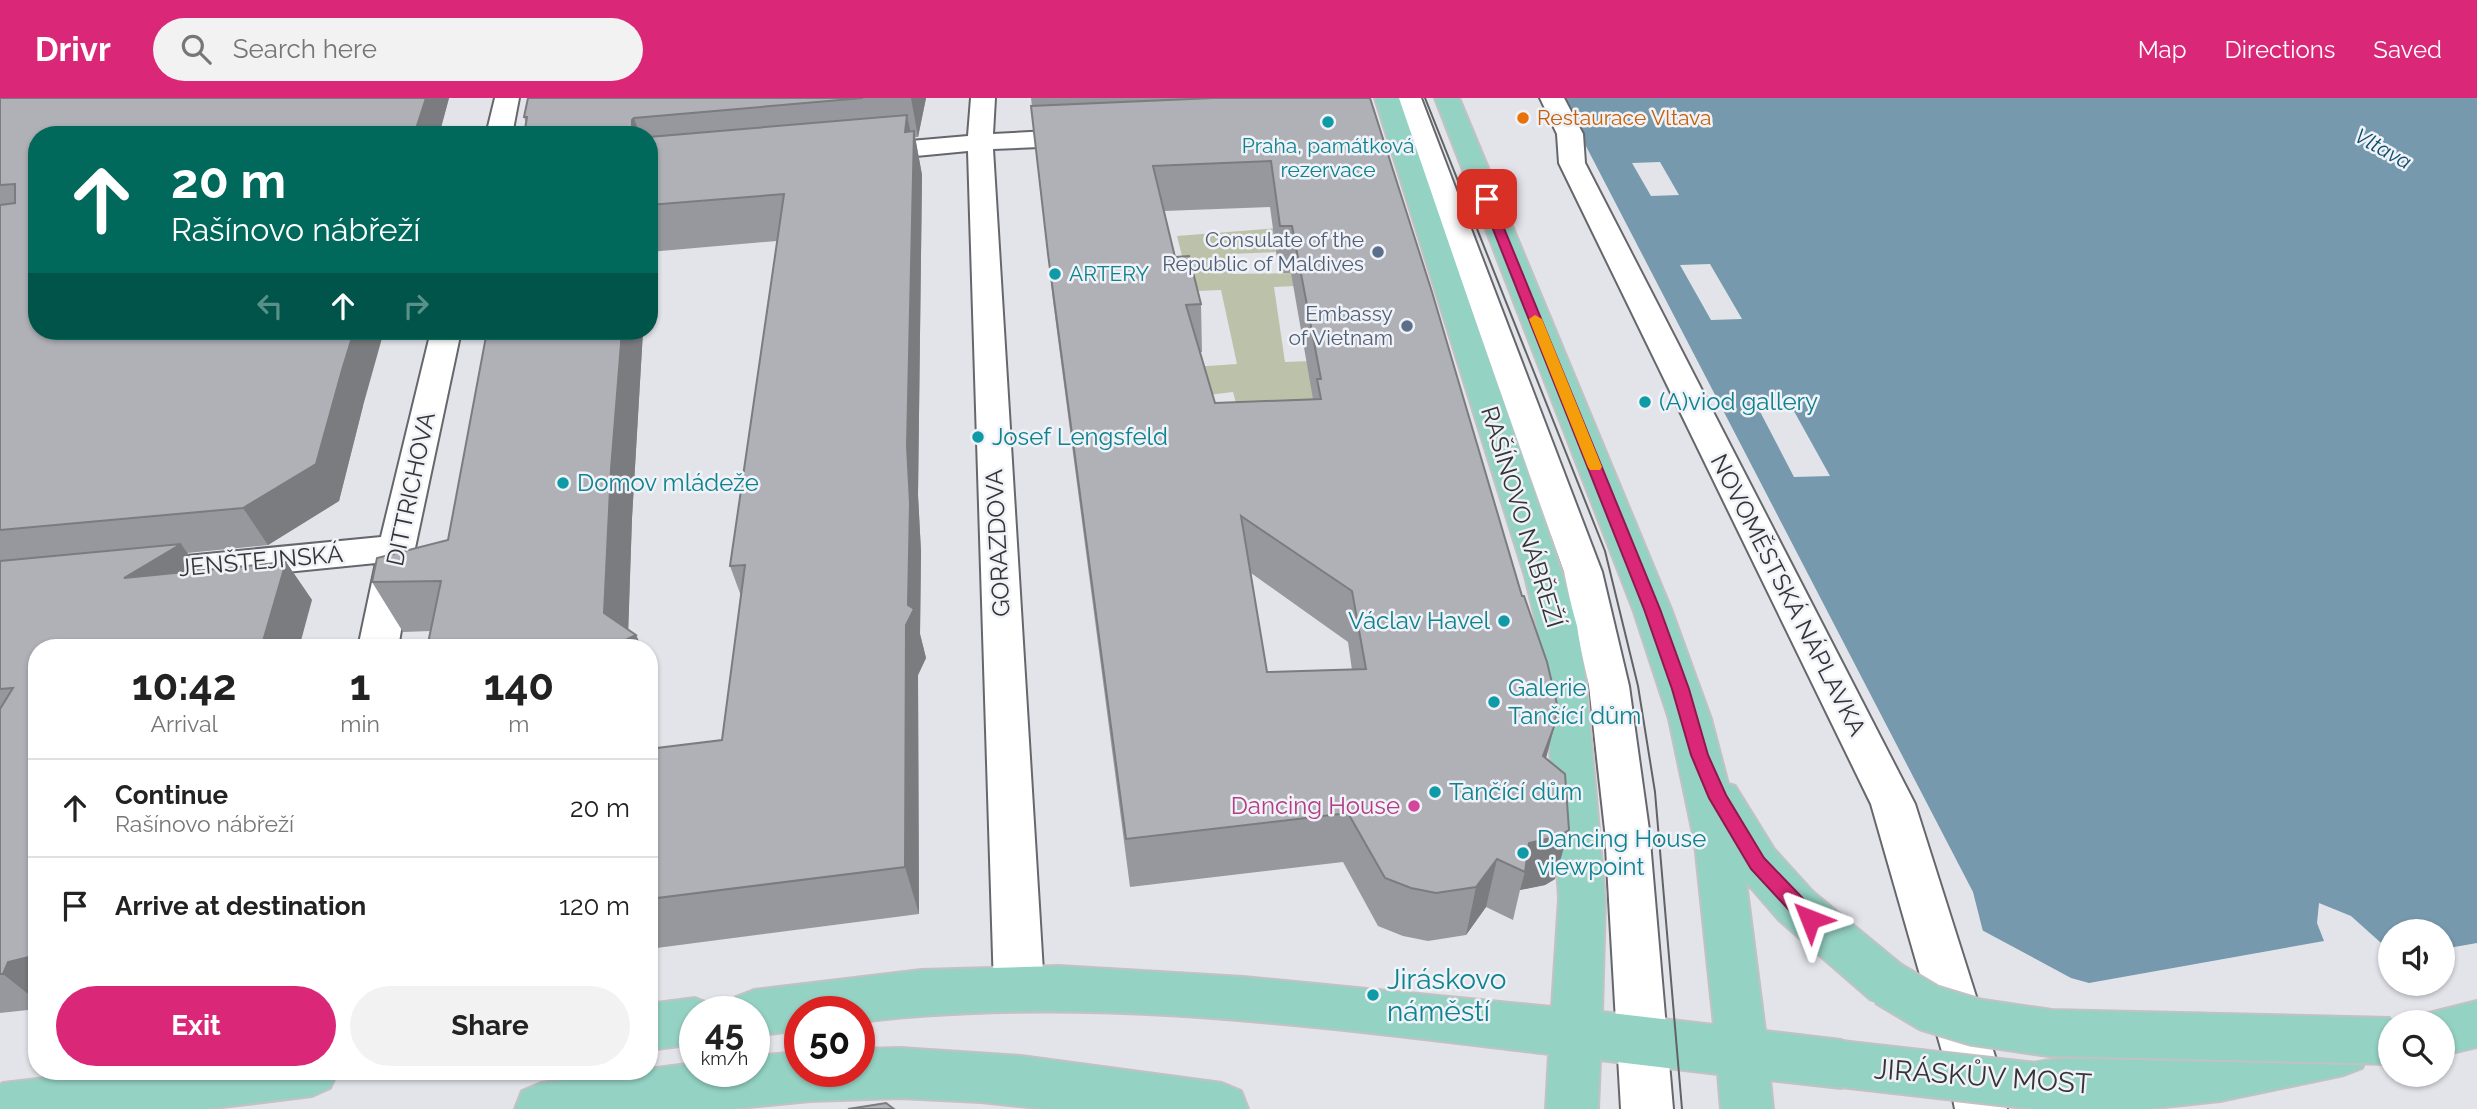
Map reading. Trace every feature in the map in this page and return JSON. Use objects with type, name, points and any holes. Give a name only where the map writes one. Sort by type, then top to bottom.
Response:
[{"type":"main road","points":[[1451,110],[1652,609],[1700,755],[1717,837],[1746,1109]]},
{"type":"main road","name":"RAŠÍNOVO NÁBŘEŽÍ","points":[[1397,114],[1557,626],[1566,682],[1582,899],[1572,1109]]},
{"type":"main road","points":[[1700,755],[1718,798],[1758,863],[1796,906],[1887,983],[1929,1008],[1975,1022],[2050,1033],[2378,1041]]},
{"type":"main road","points":[[770,1011],[945,991],[1019,988],[1209,996],[1457,1018],[1741,1053]]},
{"type":"main road","points":[[658,1026],[679,1023]]},
{"type":"main road","points":[[2455,1029],[2477,1024]]},
{"type":"main road","name":"JIRÁSKŮV MOST","points":[[1741,1053],[2035,1086],[2146,1084],[2220,1076],[2378,1043]]},
{"type":"main road","points":[[541,1109],[840,1074],[901,1073],[1024,1095],[1222,1109]]},
{"type":"main road","points":[[3,1109],[237,1080]]},
{"type":"street","points":[[501,126],[507,98]]},
{"type":"street","name":"GORAZDOVA","points":[[983,98],[980,142],[1019,988]]},
{"type":"street","name":"NOVOMĚSTSKÁ NÁPLAVKA","points":[[1552,98],[1570,134],[1572,163],[1892,804],[1973,1069],[1980,1109]]},
{"type":"street","points":[[1451,110],[1397,114],[1539,456],[1583,572],[1609,686],[1628,830],[1647,1109]]},
{"type":"street","points":[[843,154],[980,142],[1107,137]]},
{"type":"street","name":"DITTRICHOVA","points":[[380,639],[397,548],[444,340]]},
{"type":"street","points":[[1519,500],[1539,456]]},
{"type":"street","name":"JENŠTEJNSKÁ","points":[[111,576],[397,548]]},
{"type":"green space","points":[[1290,227],[1291,236],[1274,237],[1276,252],[1231,254],[1233,274],[1293,273],[1296,286],[1274,287],[1285,362],[1311,361],[1325,411],[1240,418],[1233,392],[1200,396],[1192,367],[1237,364],[1221,290],[1174,292],[1183,260],[1177,236]]},
{"type":"water","name":"Vltava","points":[[1561,98],[2477,98],[2477,1109],[2028,1109],[1973,892]]},
{"type":"pier","points":[[1660,162],[1679,195],[1651,196],[1632,163]]},
{"type":"pier","points":[[1710,264],[1742,319],[1711,320],[1680,265]]},
{"type":"pier","points":[[1790,403],[1830,476],[1794,477],[1756,404]]},
{"type":"pier","points":[[2319,903],[2351,916],[2378,940],[2378,996],[2455,996],[2455,947],[2477,943],[2477,1109],[2025,1109],[1978,928],[2071,978],[2089,983],[2324,941],[2317,923]]},
{"type":"building","points":[[0,98],[426,98],[417,126],[28,126],[28,340],[351,340],[316,464],[243,508],[0,530],[0,205],[15,203],[15,184],[0,185]]},
{"type":"building","points":[[528,98],[863,98],[634,118],[632,126],[526,126],[527,117],[524,117]]},
{"type":"building","points":[[1214,98],[1370,98],[1432,292],[1522,596],[1547,662],[1557,704],[1555,724],[1543,756],[1565,774],[1569,830],[1559,836],[1529,843],[1525,872],[1497,859],[1476,887],[1436,893],[1411,888],[1385,878],[1348,813],[1126,839],[1048,254],[1031,106]],"holes":[[[1271,161],[1280,226],[1292,226],[1321,379],[1317,379],[1321,399],[1215,403],[1186,305],[1201,304],[1189,256],[1175,257],[1153,166]],[[1241,516],[1352,591],[1366,669],[1267,672]]]},
{"type":"building","points":[[907,115],[905,132],[914,131],[907,446],[910,503],[908,605],[914,609],[906,625],[905,867],[658,898],[658,748],[722,740],[745,565],[730,566],[784,194],[658,204],[658,136]]},
{"type":"building","points":[[485,340],[621,340],[611,469],[604,613],[636,635],[628,639],[429,639],[441,581],[372,582],[377,558],[448,540]]},
{"type":"building","points":[[181,544],[124,578],[286,562],[264,639],[28,639],[28,957],[8,962],[3,974],[0,974],[0,709],[13,688],[0,689],[0,561]]},
{"type":"building","points":[[886,1103],[894,1109],[848,1109]]},
{"type":"tram line","points":[[1425,98],[1605,551],[1638,686],[1655,792],[1682,1109]]},
{"type":"slow traffic","points":[[1535,319],[1595,467]]},
{"type":"place","name":"Restaurace Vltava","points":[[1523,118]]},
{"type":"place","name":"Praha, památková rezervace","points":[[1328,122]]},
{"type":"place","name":"Consulate of the Republic of Maldives","points":[[1378,252]]},
{"type":"place","name":"ARTERY","points":[[1055,274]]},
{"type":"place","name":"Embassy of Vietnam","points":[[1407,326]]},
{"type":"place","name":"(A)viod gallery","points":[[1645,402]]},
{"type":"place","name":"Josef Lengsfeld","points":[[978,437]]},
{"type":"place","name":"Domov mládeže","points":[[563,483]]},
{"type":"place","name":"Václav Havel","points":[[1504,621]]},
{"type":"place","name":"Galerie Tančící dům","points":[[1494,702]]},
{"type":"place","name":"Tančící dům","points":[[1435,792]]},
{"type":"place","name":"Dancing House","points":[[1414,806]]},
{"type":"place","name":"Dancing House viewpoint","points":[[1523,853]]},
{"type":"place","name":"Jiráskovo náměstí","points":[[1373,995]]},
{"type":"route","points":[[1487,199],[1652,609],[1700,755],[1718,798],[1758,863],[1810,919]]}]
